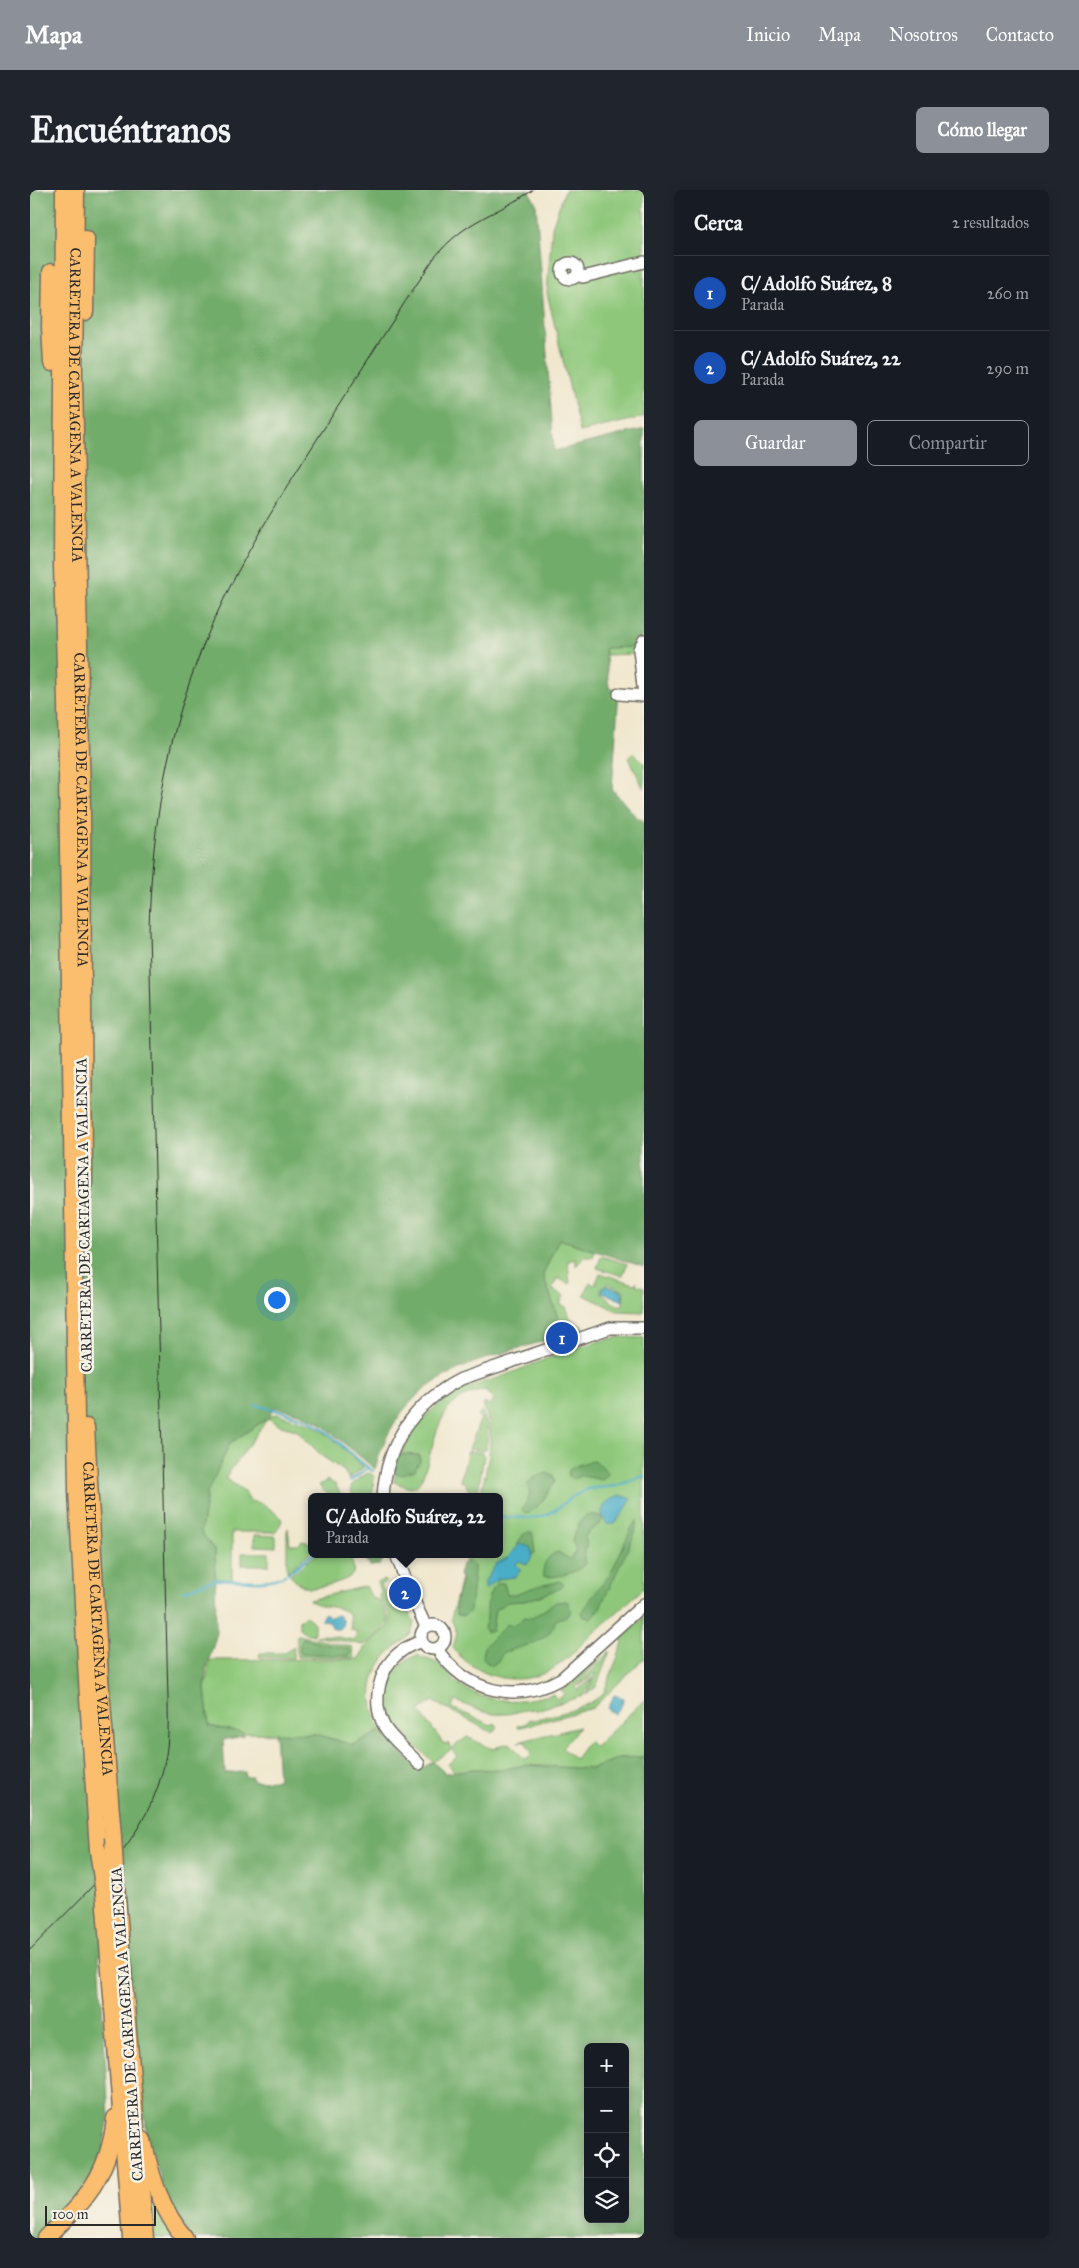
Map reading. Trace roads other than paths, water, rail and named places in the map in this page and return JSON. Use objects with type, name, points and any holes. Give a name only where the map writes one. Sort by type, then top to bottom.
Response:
[{"type":"highway","points":[[53,190],[50,327],[63,516]]},
{"type":"highway","name":"CARRETERA DE CARTAGENA A VALENCIA","points":[[64,190],[63,516],[73,701],[86,1418],[100,1678],[113,1836],[110,1889],[131,2238]]},
{"type":"highway","name":"CARRETERA DE CARTAGENA A VALENCIA","points":[[73,701],[77,554],[74,376],[76,190]]},
{"type":"highway","points":[[77,554],[85,359],[87,190]]},
{"type":"highway","name":"CARRETERA DE CARTAGENA A VALENCIA","points":[[74,756],[77,1491],[98,1850],[110,1889]]},
{"type":"highway","points":[[46,2238],[89,2194],[104,2168],[113,2137],[115,2114],[115,1971]]},
{"type":"highway","points":[[115,1971],[128,1996],[142,2134],[147,2156],[160,2199],[169,2216],[185,2238]]},
{"type":"highway","name":"CARRETERA DE CARTAGENA A VALENCIA","points":[[115,1971],[145,2238]]},
{"type":"street","points":[[577,275],[583,277],[644,262]]},
{"type":"street","points":[[619,694],[644,696],[639,648],[644,640]]},
{"type":"street","points":[[384,1493],[387,1465],[402,1430],[424,1403],[446,1386],[461,1379],[610,1328],[644,1328]]},
{"type":"street","points":[[397,1558],[407,1585],[426,1626]]},
{"type":"street","points":[[426,1626],[421,1633],[421,1641],[425,1647],[437,1649],[459,1673],[476,1683],[495,1690],[511,1693],[527,1692],[550,1685],[562,1678],[644,1604]]},
{"type":"street","points":[[426,1626],[438,1626],[444,1632],[445,1640],[437,1649]]},
{"type":"street","points":[[420,1764],[385,1728],[378,1705],[378,1685],[388,1666],[402,1650],[421,1641]]},
{"type":"water","points":[[607,1286],[622,1291],[623,1301],[602,1292],[603,1287]]},
{"type":"water","points":[[620,1495],[631,1499],[614,1524],[607,1524],[603,1519],[602,1510],[609,1501]]},
{"type":"water","points":[[520,1544],[530,1547],[532,1556],[529,1562],[527,1564],[519,1561],[516,1564],[521,1570],[515,1577],[498,1579],[485,1589],[485,1581],[497,1563],[507,1558]]},
{"type":"water","points":[[324,1613],[330,1617],[338,1615],[342,1620],[343,1626],[339,1629],[333,1629],[329,1621],[321,1620]]},
{"type":"water","points":[[614,1695],[624,1698],[620,1709],[615,1714],[608,1709]]},
{"type":"waterway","points":[[255,1405],[312,1422],[373,1471]]},
{"type":"waterway","points":[[350,1481],[368,1468]]},
{"type":"waterway","points":[[574,1496],[588,1489],[616,1486],[644,1476]]},
{"type":"waterway","points":[[529,1518],[547,1514],[571,1498]]},
{"type":"waterway","points":[[503,1516],[526,1518]]},
{"type":"waterway","points":[[288,1573],[308,1558]]},
{"type":"waterway","points":[[183,1591],[216,1580],[260,1581],[285,1575]]},
{"type":"tram line","points":[[30,1950],[94,1885],[131,1838],[147,1813],[158,1785],[167,1748],[168,1698],[149,931],[156,829],[175,729],[208,633],[237,573],[305,458],[434,258],[469,226],[533,190]]},
{"type":"place","name":"C/ Adolfo Suárez, 8","points":[[562,1338]]},
{"type":"place","name":"C/ Adolfo Suárez, 22","points":[[405,1593]]}]
